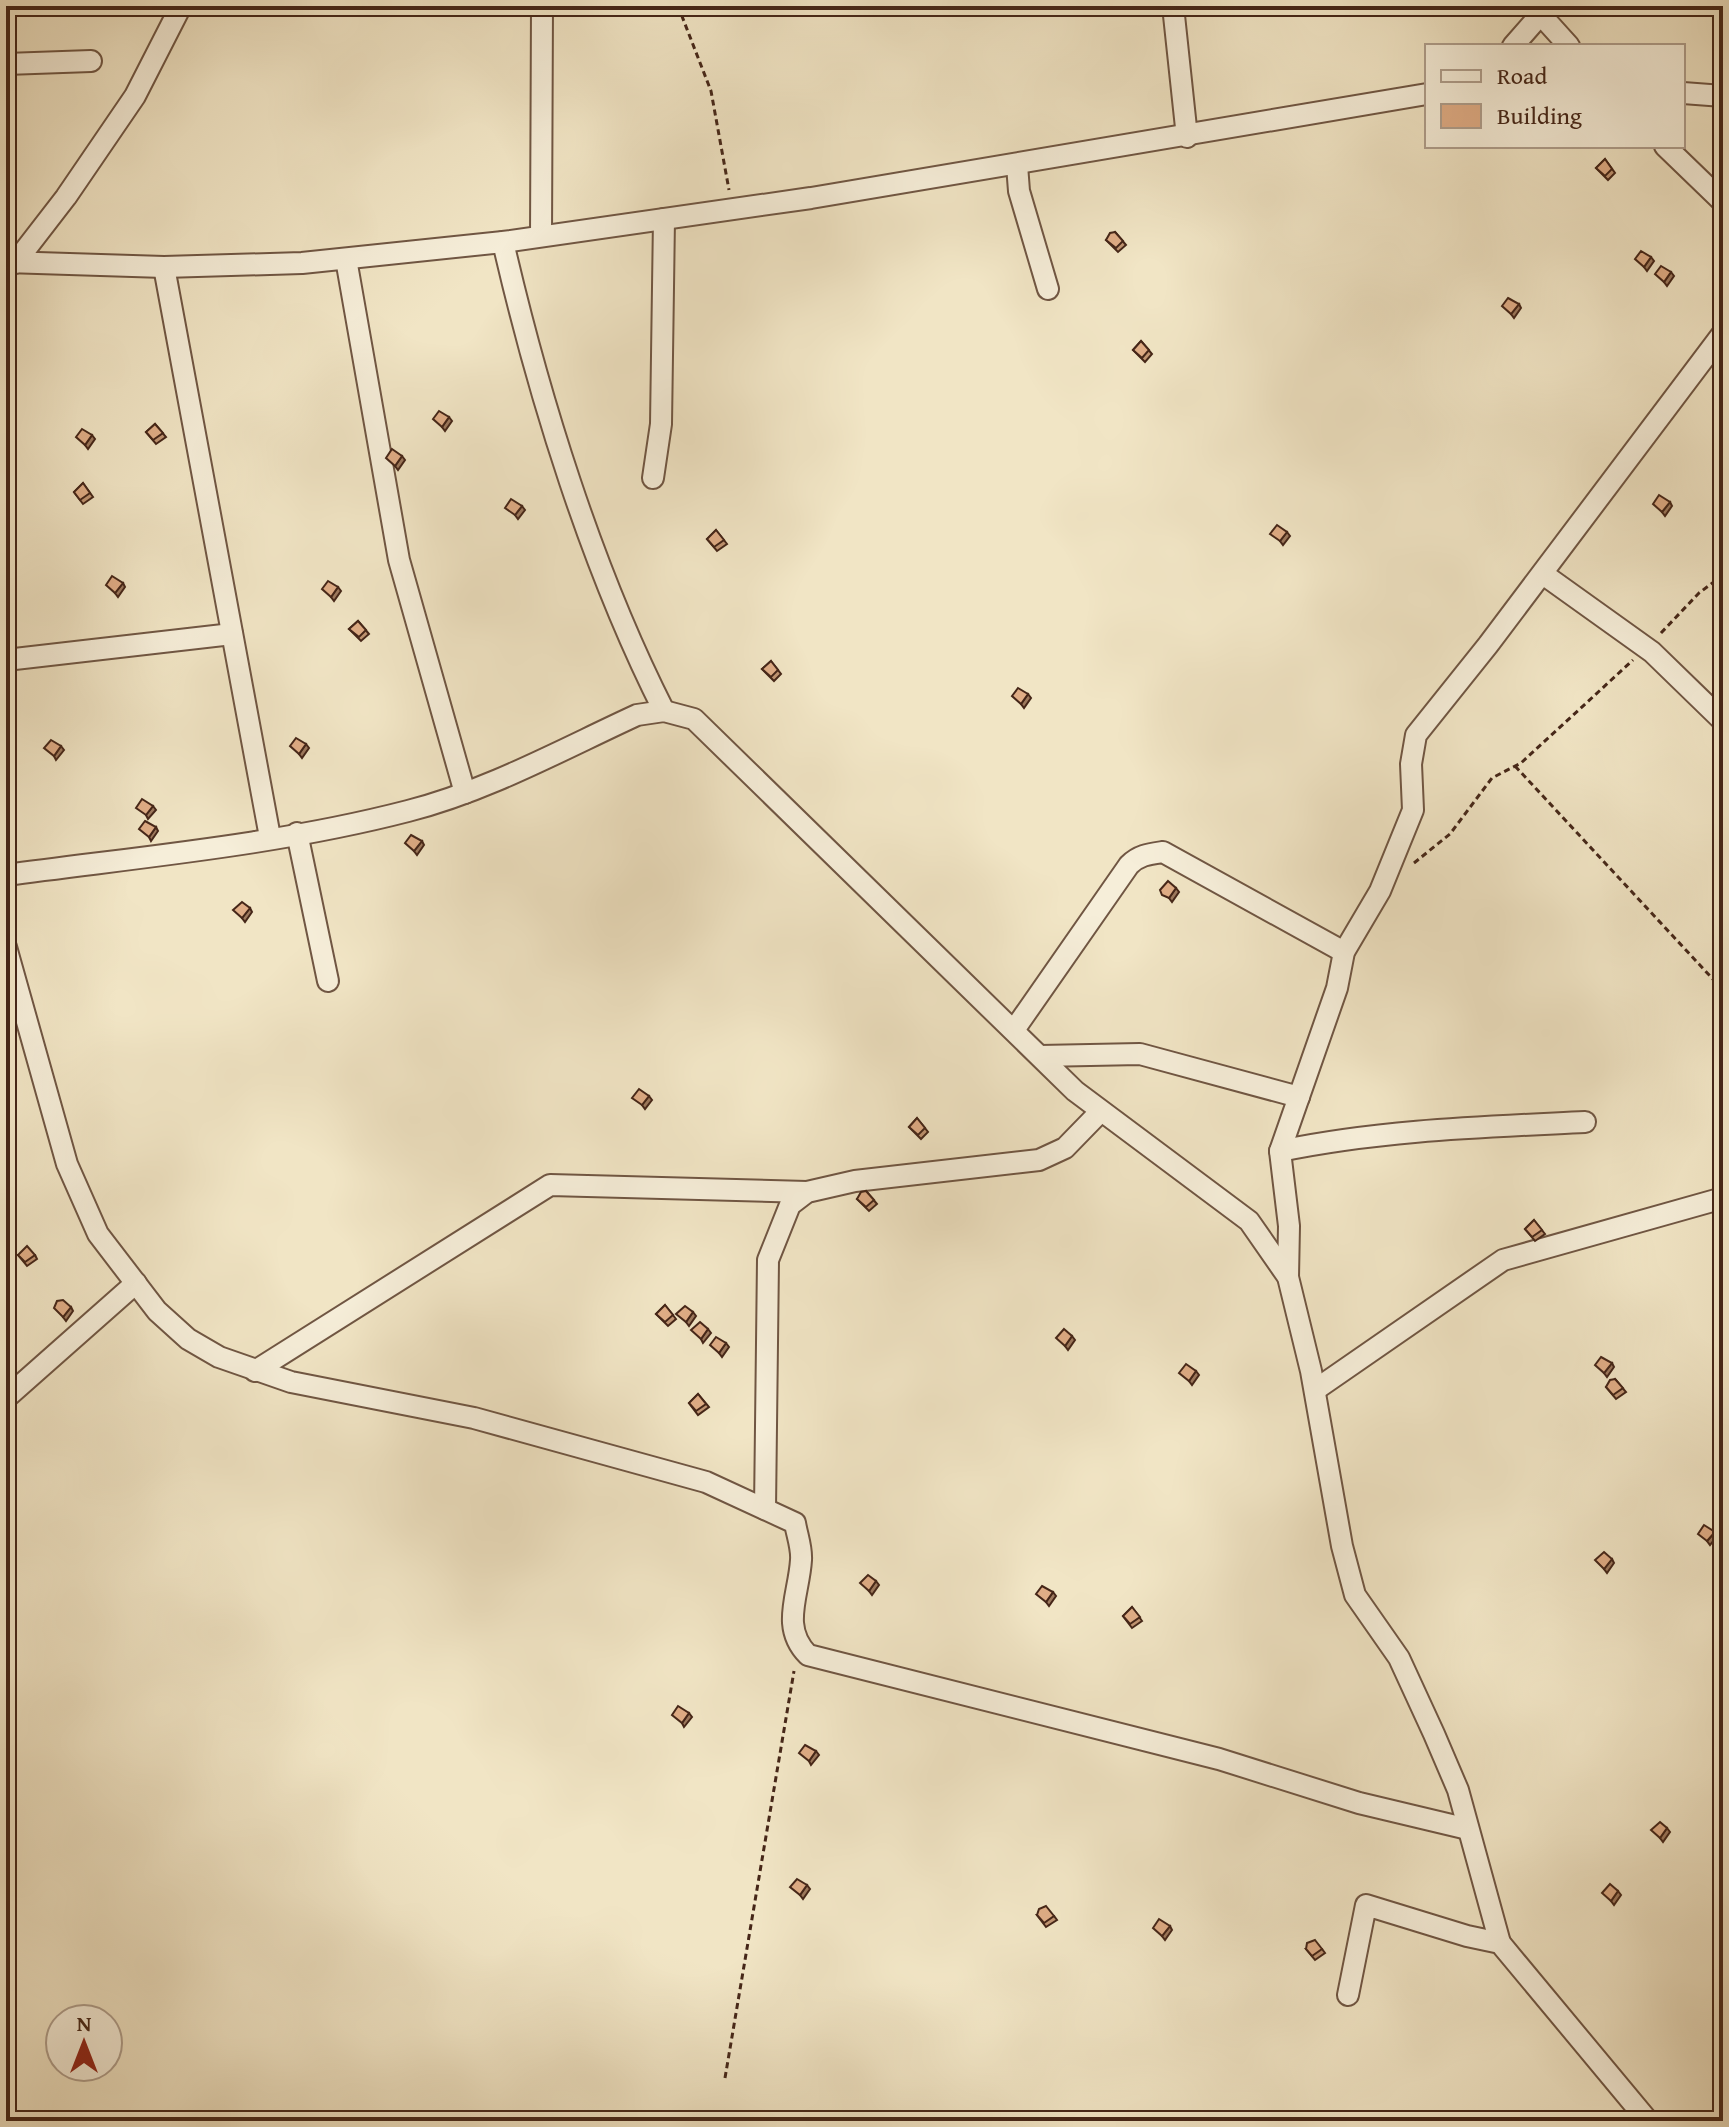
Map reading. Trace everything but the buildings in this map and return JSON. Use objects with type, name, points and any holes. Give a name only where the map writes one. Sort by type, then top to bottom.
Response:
[{"type":"street","points":[[10,263],[66,197],[135,96],[181,6]]},
{"type":"street","points":[[541,236],[542,6]]},
{"type":"street","points":[[1173,6],[1187,137]]},
{"type":"street","points":[[1515,44],[1544,11],[1568,44]]},
{"type":"street","points":[[6,64],[91,61]]},
{"type":"street","points":[[1685,93],[1723,96]]},
{"type":"street","points":[[10,263],[164,267],[346,259],[503,242],[1017,165],[1425,94]]},
{"type":"street","points":[[1667,148],[1723,202]]},
{"type":"street","points":[[1017,165],[1019,191],[1048,289]]},
{"type":"street","points":[[653,478],[661,424],[664,219]]},
{"type":"street","points":[[503,242],[521,322],[579,506],[640,664],[664,711]]},
{"type":"street","points":[[346,259],[399,560],[465,793]]},
{"type":"street","points":[[164,267],[270,837]]},
{"type":"street","points":[[1648,2121],[1500,1943],[1458,1790],[1399,1658],[1355,1595],[1342,1546],[1315,1390],[1288,1277],[1289,1226],[1280,1151],[1337,988],[1344,952],[1380,891],[1413,810],[1411,764],[1416,735],[1543,574],[1723,333]]},
{"type":"street","points":[[1543,574],[1646,648],[1723,721]]},
{"type":"street","points":[[6,660],[232,634]]},
{"type":"street","points":[[6,875],[297,833],[410,811],[465,793],[637,715],[664,711],[694,719],[1100,1112],[1249,1221],[1288,1277]]},
{"type":"street","points":[[297,833],[328,981]]},
{"type":"street","points":[[1014,1030],[1129,865],[1149,854],[1163,852],[1344,952]]},
{"type":"street","points":[[6,947],[67,1164],[98,1234],[157,1311],[188,1339],[219,1357],[255,1371],[474,1418],[706,1482],[795,1523],[802,1557],[791,1623],[796,1643],[808,1655],[1219,1759],[1359,1803],[1468,1829]]},
{"type":"street","points":[[1040,1056],[1140,1054],[1299,1097]]},
{"type":"street","points":[[255,1371],[550,1185],[807,1192],[855,1181],[1039,1160],[1065,1148],[1100,1112]]},
{"type":"street","points":[[1280,1151],[1331,1140],[1430,1129],[1585,1122]]},
{"type":"street","points":[[765,1509],[768,1260],[790,1205],[807,1192]]},
{"type":"street","points":[[1315,1390],[1503,1260],[1723,1198]]},
{"type":"street","points":[[6,1398],[136,1283]]},
{"type":"street","points":[[1348,1995],[1366,1905],[1500,1943]]},
{"type":"street","points":[[1718,2121],[1723,2116]]},
{"type":"path","points":[[678,6],[711,91],[732,210]]},
{"type":"path","points":[[1380,891],[1450,834],[1492,778],[1515,766],[1646,648],[1699,593],[1723,575]]},
{"type":"path","points":[[1515,766],[1723,990]]},
{"type":"path","points":[[725,2078],[793,1689],[796,1643]]}]
